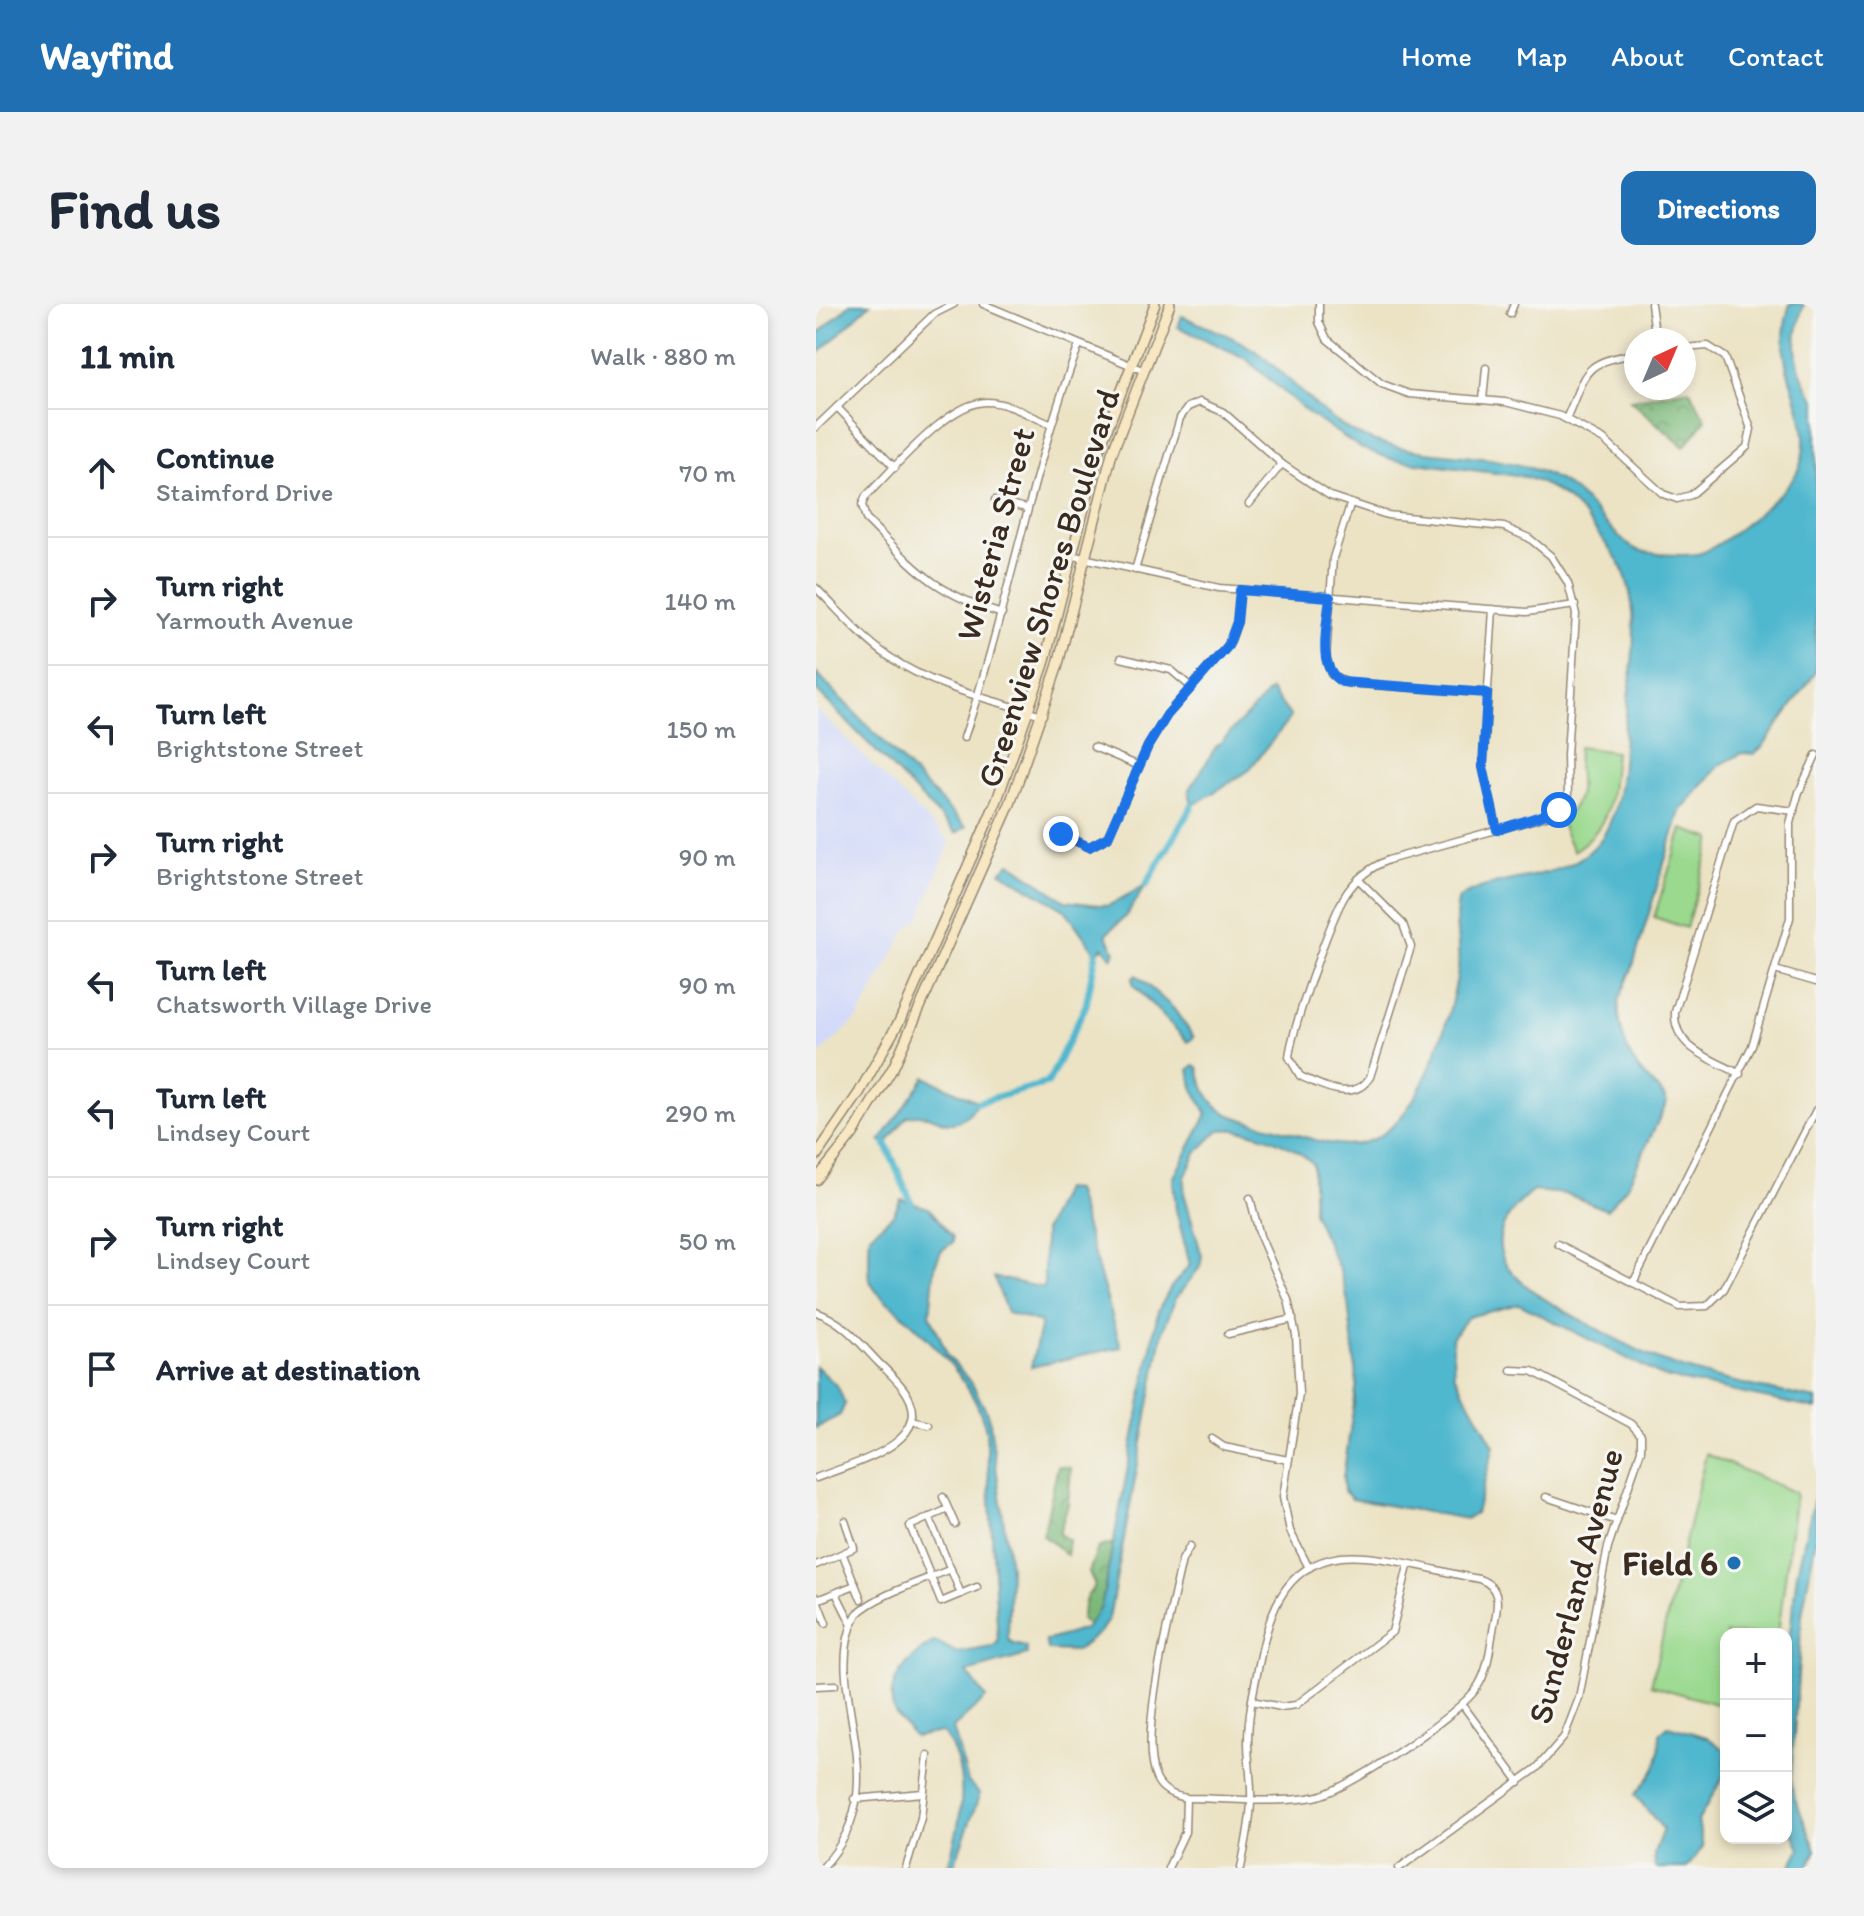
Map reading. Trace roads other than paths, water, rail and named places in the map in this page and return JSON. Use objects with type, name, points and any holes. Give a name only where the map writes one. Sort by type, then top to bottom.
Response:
[{"type":"street","points":[[816,427],[934,314],[954,304]]},
{"type":"street","points":[[983,304],[1142,370]]},
{"type":"street","name":"Greenview Shores Boulevard","points":[[816,1156],[879,1059],[938,937],[997,800],[1030,711],[1094,464],[1129,365],[1155,304]]},
{"type":"street","name":"Greenview Shores Boulevard","points":[[816,1180],[853,1134],[894,1066],[1010,804],[1043,715],[1112,453],[1170,304]]},
{"type":"street","points":[[1319,304],[1319,322],[1327,339],[1382,384],[1409,394],[1524,405],[1566,419],[1618,451],[1667,497],[1686,497],[1747,447],[1751,429],[1725,357],[1708,346],[1696,347]]},
{"type":"street","points":[[1510,314],[1514,304]]},
{"type":"street","points":[[1651,304],[1654,328]]},
{"type":"street","name":"Wisteria Street","points":[[964,738],[1002,614],[1026,508],[1050,424],[1079,345]]},
{"type":"street","points":[[1566,419],[1591,367],[1604,359],[1624,356]]},
{"type":"street","points":[[1483,400],[1486,368]]},
{"type":"street","points":[[1002,614],[962,601],[935,587],[863,515],[862,505],[866,496],[953,413],[969,405],[996,402],[1050,424]]},
{"type":"street","points":[[1135,570],[1169,448],[1188,407],[1200,402],[1214,405],[1313,487],[1350,505],[1387,515],[1485,524],[1517,532],[1537,544],[1557,564],[1575,605],[1567,755],[1568,796],[1550,815],[1393,858],[1358,879],[1339,908],[1289,1053],[1291,1066],[1300,1076],[1344,1091],[1357,1090],[1370,1077],[1411,952],[1403,924],[1358,879]]},
{"type":"street","points":[[837,407],[895,468]]},
{"type":"street","points":[[1249,504],[1282,464]]},
{"type":"street","points":[[995,500],[1026,508]]},
{"type":"street","points":[[1350,505],[1335,549],[1330,597],[1326,661],[1338,680],[1487,693]]},
{"type":"street","points":[[1070,555],[1240,590],[1537,611],[1575,605]]},
{"type":"street","points":[[816,588],[889,657],[924,676],[1043,715]]},
{"type":"street","points":[[1061,834],[1084,847],[1105,840],[1162,722],[1230,643],[1237,622],[1240,590]]},
{"type":"street","points":[[1493,609],[1483,767],[1497,830]]},
{"type":"street","points":[[1121,658],[1171,670],[1191,687]]},
{"type":"street","points":[[1094,747],[1139,766]]},
{"type":"street","points":[[1633,1283],[1740,1074],[1790,918],[1790,832],[1794,811],[1816,755]]},
{"type":"street","points":[[1740,1074],[1685,1043],[1677,1030],[1675,1012],[1731,825],[1744,811],[1756,806],[1794,811]]},
{"type":"street","points":[[938,937],[951,943]]},
{"type":"street","points":[[1775,970],[1816,982]]},
{"type":"street","points":[[1558,1244],[1684,1308],[1707,1306],[1721,1294],[1816,1110]]},
{"type":"street","points":[[1250,1198],[1256,1226],[1281,1281],[1293,1319],[1299,1384],[1283,1508],[1290,1531],[1309,1568]]},
{"type":"street","points":[[816,1312],[839,1321],[902,1387],[910,1399],[912,1421],[896,1444],[816,1478]]},
{"type":"street","points":[[1228,1334],[1293,1319]]},
{"type":"street","name":"Sunderland Avenue","points":[[1399,1868],[1519,1782],[1555,1750],[1574,1714],[1606,1557],[1641,1450],[1638,1431],[1532,1371],[1511,1370]]},
{"type":"street","points":[[912,1421],[929,1425]]},
{"type":"street","points":[[1212,1439],[1224,1447],[1288,1460]]},
{"type":"street","points":[[943,1497],[955,1524]]},
{"type":"street","points":[[1546,1497],[1617,1521]]},
{"type":"street","points":[[948,1509],[910,1526],[941,1602],[977,1587]]},
{"type":"street","points":[[929,1517],[961,1594]]},
{"type":"street","points":[[816,1565],[854,1548],[845,1521]]},
{"type":"street","points":[[1190,1546],[1179,1574],[1156,1691],[1152,1735],[1156,1778],[1166,1790],[1186,1798],[1251,1798],[1314,1797],[1340,1789],[1462,1704],[1478,1687],[1486,1669],[1498,1607],[1496,1593],[1484,1581],[1354,1557],[1331,1559],[1309,1568],[1290,1582],[1271,1611],[1252,1701],[1248,1739],[1251,1798],[1240,1867]]},
{"type":"street","points":[[843,1555],[861,1599]]},
{"type":"street","points":[[1252,1701],[1286,1708],[1296,1705],[1386,1640],[1397,1624],[1408,1566]]},
{"type":"street","points":[[837,1653],[851,1623],[867,1606],[951,1569]]},
{"type":"street","points":[[826,1623],[817,1598],[855,1585]]},
{"type":"street","points":[[836,1593],[851,1623]]},
{"type":"street","points":[[835,1673],[837,1697]]},
{"type":"street","points":[[816,1686],[835,1685]]},
{"type":"street","points":[[1462,1704],[1519,1782]]},
{"type":"street","points":[[822,1868],[843,1838],[854,1799],[853,1773],[843,1727]]},
{"type":"street","points":[[906,1868],[919,1831],[928,1755]]},
{"type":"street","points":[[854,1799],[923,1793]]},
{"type":"street","points":[[1168,1868],[1185,1832],[1186,1798]]},
{"type":"water","points":[[850,304],[870,304],[816,356],[816,336]]},
{"type":"water","points":[[1790,304],[1804,304],[1797,330],[1796,354],[1808,389],[1816,401],[1816,672],[1763,746],[1754,754],[1742,753],[1720,765],[1680,811],[1632,969],[1619,1000],[1621,1026],[1629,1053],[1667,1102],[1628,1185],[1607,1210],[1567,1194],[1533,1191],[1511,1213],[1500,1233],[1501,1252],[1509,1269],[1543,1298],[1586,1323],[1668,1363],[1742,1384],[1816,1399],[1816,1409],[1664,1377],[1519,1304],[1468,1317],[1452,1338],[1454,1374],[1494,1446],[1476,1513],[1467,1519],[1352,1499],[1344,1491],[1343,1478],[1357,1383],[1348,1302],[1340,1271],[1313,1212],[1313,1164],[1295,1150],[1269,1138],[1243,1131],[1219,1130],[1196,1153],[1185,1177],[1184,1193],[1202,1256],[1200,1267],[1176,1298],[1163,1330],[1109,1618],[1100,1632],[1076,1651],[1048,1650],[1045,1641],[1085,1629],[1101,1607],[1158,1311],[1171,1287],[1190,1265],[1176,1210],[1173,1179],[1207,1114],[1194,1091],[1189,1070],[1194,1065],[1198,1067],[1208,1096],[1224,1112],[1235,1117],[1344,1145],[1366,1142],[1385,1132],[1402,1116],[1417,1094],[1440,1043],[1458,971],[1456,914],[1459,898],[1494,884],[1567,866],[1598,843],[1606,832],[1619,790],[1631,671],[1633,609],[1623,570],[1592,525],[1568,500],[1526,477],[1394,460],[1361,448],[1309,414],[1245,358],[1178,327],[1182,316],[1249,347],[1347,429],[1406,449],[1495,460],[1539,471],[1569,487],[1632,547],[1654,553],[1683,555],[1707,550],[1735,532],[1779,494],[1796,474],[1802,460],[1802,419],[1785,357],[1784,334]]},
{"type":"water","points":[[816,673],[966,827],[956,833],[816,690]]},
{"type":"water","points":[[1271,690],[1291,717],[1248,771],[1192,806],[1189,791],[1215,748]]},
{"type":"water","points":[[1010,863],[1065,901],[1108,906],[1146,885],[1125,917],[1106,934],[1115,952],[1112,958],[1103,947],[1096,954],[1066,911],[1001,872]]},
{"type":"water","points":[[1136,975],[1173,1008],[1194,1037],[1188,1042],[1134,986],[1132,979]]},
{"type":"water","points":[[925,1077],[979,1102],[959,1121],[952,1123],[919,1115],[907,1116],[886,1144],[880,1141]]},
{"type":"water","points":[[1063,1189],[1075,1190],[1121,1347],[1031,1367],[1041,1323],[1007,1313],[994,1277],[1044,1288],[1044,1231]]},
{"type":"water","points":[[901,1199],[929,1208],[953,1237],[953,1242],[941,1251],[935,1265],[930,1314],[948,1356],[971,1382],[989,1416],[1010,1567],[1008,1639],[1013,1644],[1026,1647],[1027,1655],[967,1672],[986,1698],[953,1728],[968,1782],[980,1794],[953,1868],[947,1868],[960,1816],[958,1763],[942,1732],[914,1737],[894,1711],[892,1691],[900,1672],[931,1643],[937,1642],[957,1653],[992,1647],[998,1642],[986,1430],[973,1397],[952,1366],[871,1283],[870,1235],[893,1215]]},
{"type":"water","points":[[816,1366],[838,1387],[845,1404],[840,1415],[816,1428]]},
{"type":"water","points":[[1816,1490],[1816,1538],[1802,1615],[1792,1763],[1790,1628],[1797,1573]]},
{"type":"water","points":[[1668,1726],[1707,1737],[1720,1747],[1720,1782],[1698,1821],[1703,1847],[1687,1868],[1655,1868],[1654,1853],[1663,1829],[1635,1795],[1655,1768],[1660,1733]]},
{"type":"water","points":[[1792,1786],[1816,1850],[1808,1868],[1790,1868],[1800,1849],[1792,1830]]},
{"type":"waterway","points":[[1146,885],[1192,806]]},
{"type":"waterway","points":[[979,1102],[1048,1083],[1086,1005],[1096,954]]},
{"type":"waterway","points":[[886,1144],[911,1202]]},
{"type":"place","name":"Field 6","points":[[1734,1563]]}]
